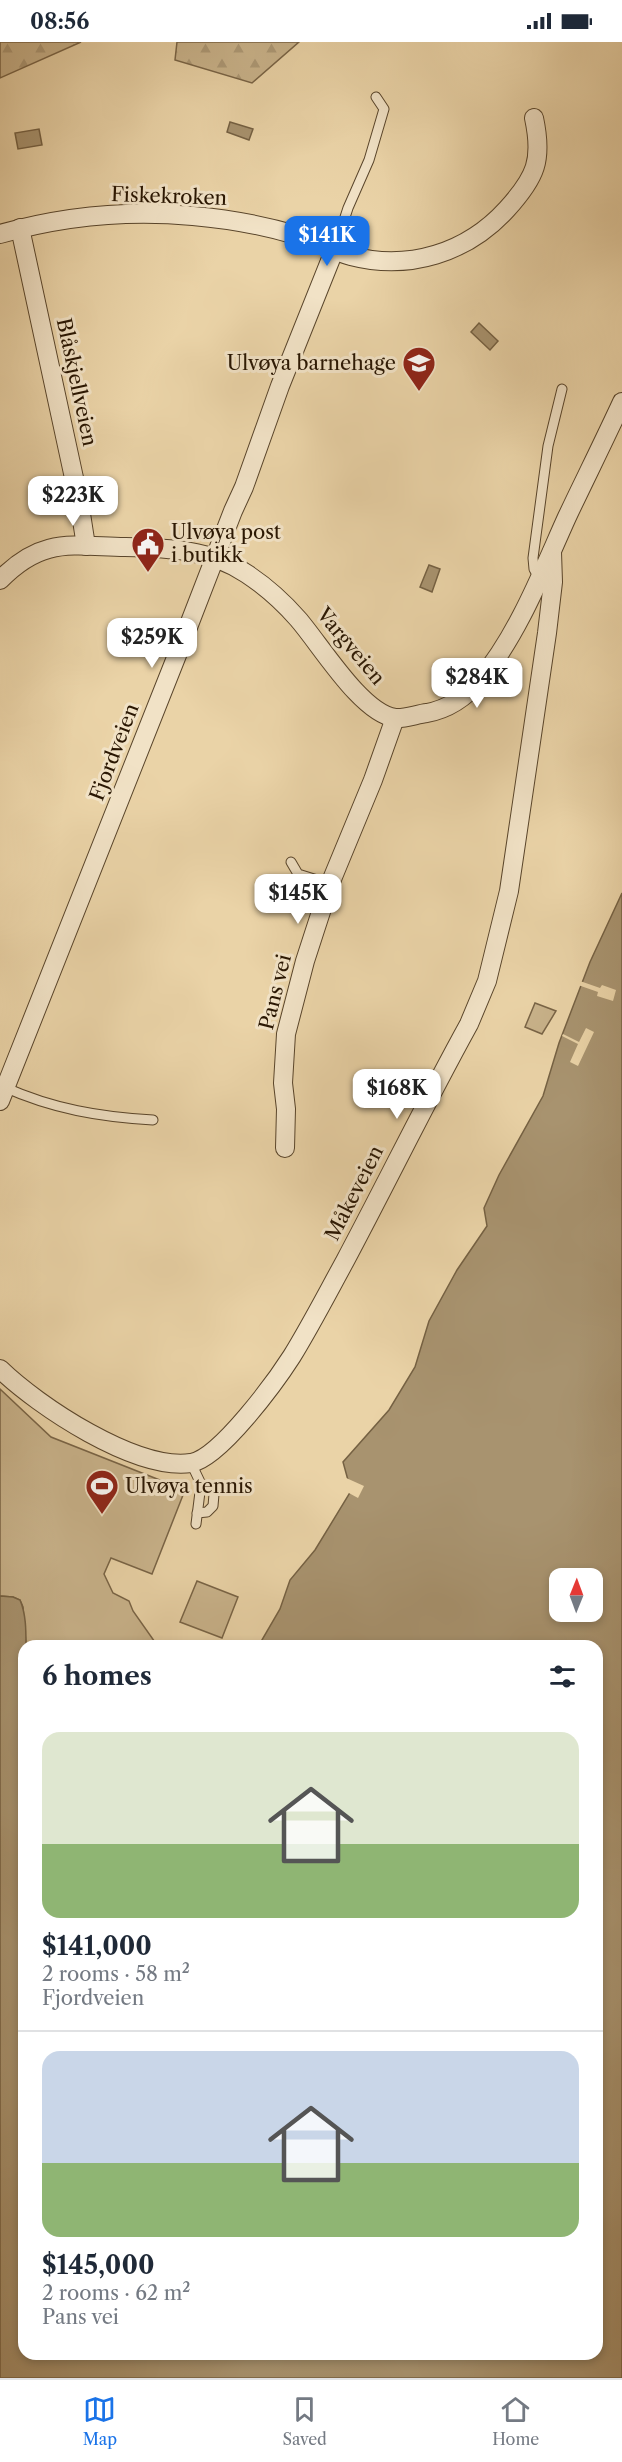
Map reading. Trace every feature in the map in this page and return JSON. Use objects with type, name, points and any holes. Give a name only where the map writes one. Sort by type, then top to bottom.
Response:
[{"type":"street","name":"Fiskekroken","points":[[0,234],[49,222],[116,214],[180,215],[235,220],[274,229],[307,238],[353,257],[394,263],[416,261],[453,249],[476,235],[503,213],[519,196],[538,158],[539,142],[534,118]]},
{"type":"street","name":"Blåskjellveien","points":[[20,228],[79,501],[86,546]]},
{"type":"street","name":"Fjordveien","points":[[2,1092],[244,487],[280,386],[334,251]]},
{"type":"street","points":[[395,718],[434,711],[451,705],[479,681],[497,656],[552,552],[622,402]]},
{"type":"street","name":"Vargveien","points":[[0,580],[12,567],[45,548],[67,545],[152,548],[215,557],[246,573],[276,597],[298,619],[355,690],[378,710],[395,718]]},
{"type":"street","name":"Måkeveien","points":[[0,1369],[62,1417],[104,1440],[161,1462],[191,1462],[202,1459],[213,1451],[237,1427],[292,1356],[469,1024],[487,981],[509,891],[547,633],[553,582],[552,552]]},
{"type":"street","name":"Pans vei","points":[[285,1148],[283,1060],[286,1034],[305,961],[330,884],[373,780],[395,718]]},
{"type":"lane","points":[[334,251],[378,136],[384,109],[376,98]]},
{"type":"lane","points":[[539,578],[534,569],[533,558],[548,446],[562,389]]},
{"type":"lane","points":[[291,862],[298,874],[330,884]]},
{"type":"lane","points":[[2,1092],[105,1117],[153,1120]]},
{"type":"lane","points":[[191,1462],[201,1484],[196,1524]]},
{"type":"lane","points":[[197,1513],[207,1512],[213,1506],[214,1494],[210,1487],[201,1484]]},
{"type":"green space","points":[[0,42],[81,42],[0,78]]},
{"type":"green space","points":[[177,42],[299,42],[252,83],[175,60]]},
{"type":"green space","points":[[535,1003],[556,1011],[542,1034],[525,1027]]},
{"type":"green space","points":[[0,1389],[51,1437],[185,1490],[152,1574],[111,1558],[104,1574],[113,1593],[129,1601],[133,1611],[153,1640],[26,1640],[23,1607],[20,1600],[0,1596]]},
{"type":"green space","points":[[197,1581],[238,1597],[222,1638],[180,1622]]},
{"type":"shaded area","points":[[230,122],[253,129],[249,140],[227,132]]},
{"type":"shaded area","points":[[39,129],[42,145],[18,149],[15,133]]},
{"type":"shaded area","points":[[479,323],[498,341],[490,350],[471,332]]},
{"type":"shaded area","points":[[429,565],[440,569],[432,592],[420,587]]},
{"type":"shaded area","points":[[622,893],[622,2378],[0,2378],[0,1596],[20,1600],[25,1616],[26,1634],[26,1640],[18,1640],[18,2360],[603,2360],[603,1640],[262,1640],[280,1609],[290,1580],[315,1550],[351,1491],[343,1462],[389,1410],[415,1367],[429,1321],[457,1270],[487,1226],[484,1208],[499,1175],[543,1096],[559,1043],[590,962]]},
{"type":"pier","points":[[580,981],[600,988],[602,985],[616,990],[613,1001],[597,996],[598,992],[578,985]]},
{"type":"pier","points":[[586,1028],[594,1032],[578,1066],[570,1062],[578,1044],[562,1036],[563,1034],[579,1042]]},
{"type":"pier","points":[[344,1477],[364,1486],[358,1498],[347,1492]]},
{"type":"place","name":"Ulvøya barnehage","points":[[419,392]]},
{"type":"place","name":"Ulvøya post i butikk","points":[[148,573]]},
{"type":"place","name":"Ulvøya tennis","points":[[102,1515]]}]
